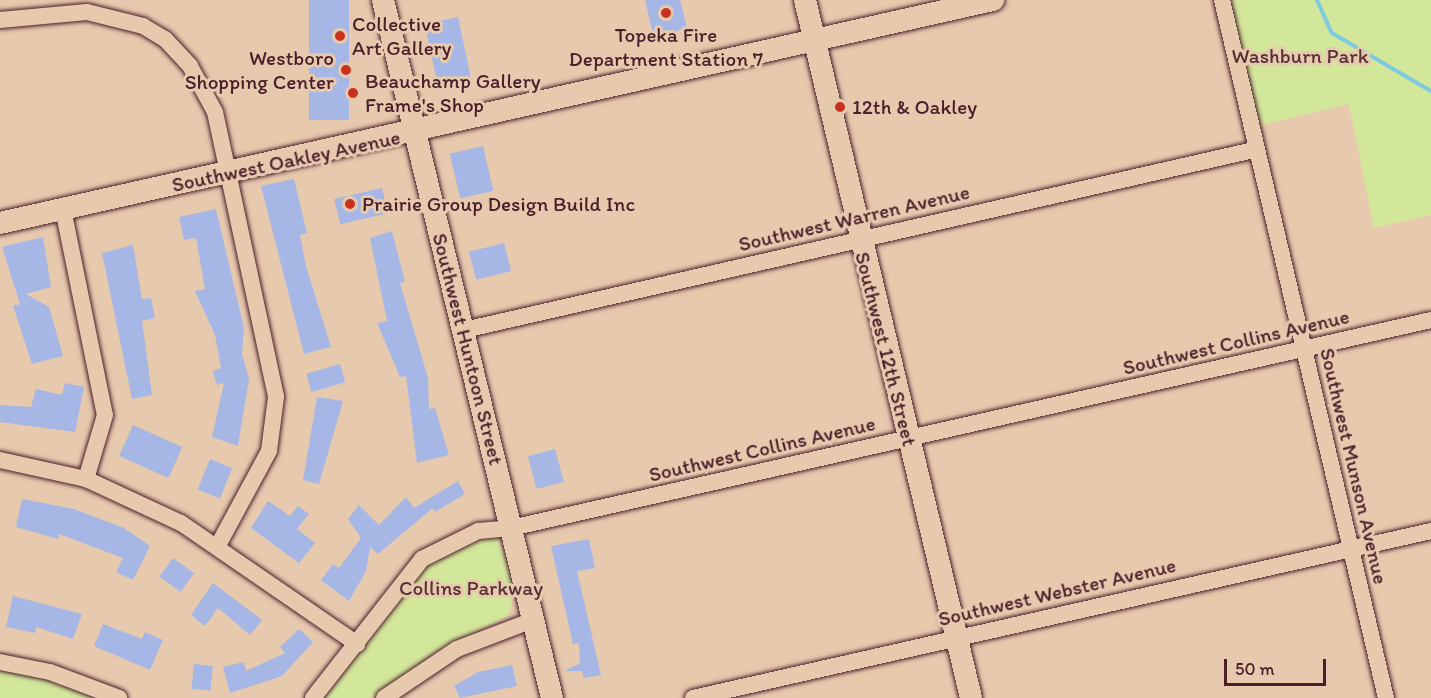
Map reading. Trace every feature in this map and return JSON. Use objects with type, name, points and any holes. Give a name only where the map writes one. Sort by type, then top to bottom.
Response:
[{"type":"main road","name":"Southwest Huntoon Street","points":[[383,0],[552,698]]},
{"type":"main road","name":"Southwest 12th Street","points":[[805,0],[860,240],[971,698]]},
{"type":"main road","name":"Southwest Oakley Avenue","points":[[0,223],[415,134],[993,0]]},
{"type":"street","name":"Southwest Munson Avenue","points":[[1222,0],[1254,150],[1386,698]]},
{"type":"street","points":[[0,20],[106,14],[165,39],[205,90],[231,172],[276,397],[269,451],[217,547]]},
{"type":"street","name":"Southwest Warren Avenue","points":[[464,330],[1254,150]]},
{"type":"street","points":[[63,209],[105,415],[86,478]]},
{"type":"street","name":"Southwest Collins Avenue","points":[[313,698],[357,644],[407,574],[435,549],[478,531],[511,528],[1431,320]]},
{"type":"street","points":[[0,460],[86,478],[181,523],[357,644]]},
{"type":"street","name":"Southwest Webster Avenue","points":[[693,698],[1431,531]]},
{"type":"street","points":[[384,698],[457,649],[533,620]]},
{"type":"street","points":[[0,662],[50,672],[119,698]]},
{"type":"green space","name":"Washburn Park","points":[[1230,0],[1431,0],[1431,215],[1374,228],[1349,104],[1257,126]]},
{"type":"green space","name":"Collins Parkway","points":[[498,537],[516,591],[508,616],[431,654],[372,698],[325,698],[431,560],[481,538]]},
{"type":"green space","points":[[0,670],[43,678],[101,698],[0,698]]},
{"type":"building","points":[[309,0],[349,0],[349,120],[309,120]]},
{"type":"building","name":"Topeka Fire Department Station 7","points":[[645,0],[680,0],[687,27],[664,36],[652,30]]},
{"type":"building","points":[[458,17],[471,77],[437,84],[425,24]]},
{"type":"building","points":[[483,146],[493,191],[460,198],[450,154]]},
{"type":"building","points":[[294,179],[307,233],[300,235],[306,266],[331,347],[304,354],[261,186]]},
{"type":"building","points":[[382,188],[388,213],[340,224],[334,199]]},
{"type":"building","points":[[216,209],[244,328],[242,354],[249,379],[238,446],[212,437],[224,383],[217,385],[213,371],[221,368],[215,335],[195,291],[205,289],[196,238],[184,240],[179,217]]},
{"type":"building","points":[[392,231],[405,282],[400,283],[428,378],[429,409],[435,408],[449,455],[417,463],[406,376],[400,377],[377,323],[387,321],[370,238]]},
{"type":"building","points":[[43,237],[51,287],[26,294],[49,307],[63,356],[32,364],[13,306],[20,304],[2,247]]},
{"type":"building","points":[[504,243],[511,271],[476,280],[469,252]]},
{"type":"building","points":[[133,245],[142,299],[151,298],[155,318],[142,321],[152,395],[132,399],[102,253]]},
{"type":"building","points":[[340,364],[345,382],[312,392],[306,374]]},
{"type":"building","points":[[65,383],[84,387],[75,432],[0,422],[0,405],[31,407],[36,389],[62,395]]},
{"type":"building","points":[[317,397],[343,401],[319,484],[303,480]]},
{"type":"building","points":[[133,425],[182,447],[169,478],[119,456]]},
{"type":"building","points":[[555,449],[564,482],[537,489],[528,456]]},
{"type":"building","points":[[210,459],[232,468],[220,499],[198,490]]},
{"type":"building","points":[[458,481],[465,494],[435,512],[433,508],[378,554],[370,547],[366,571],[349,601],[321,580],[333,564],[339,568],[361,538],[348,519],[359,505],[379,525],[406,497],[414,508]]},
{"type":"building","points":[[22,499],[74,509],[124,528],[150,546],[133,580],[116,572],[123,558],[59,534],[58,539],[16,527]]},
{"type":"building","points":[[268,501],[290,516],[298,506],[309,514],[297,529],[315,543],[299,563],[251,528]]},
{"type":"building","points":[[589,539],[595,568],[577,571],[601,675],[584,678],[582,671],[565,671],[580,663],[579,643],[573,644],[551,546]]},
{"type":"building","points":[[173,558],[194,573],[181,592],[159,577]]},
{"type":"building","points":[[213,583],[262,620],[250,635],[218,608],[205,626],[191,615]]},
{"type":"building","points":[[13,596],[82,614],[73,639],[36,627],[35,633],[6,627]]},
{"type":"building","points":[[103,624],[142,639],[145,632],[163,640],[150,670],[94,646]]},
{"type":"building","points":[[299,629],[313,642],[282,676],[230,693],[223,667],[244,662],[246,671],[285,653],[280,647]]},
{"type":"building","points":[[194,664],[213,666],[210,691],[191,689]]},
{"type":"building","points":[[512,665],[517,686],[460,698],[454,686],[478,672]]},
{"type":"waterway","points":[[1317,0],[1332,33],[1431,91]]},
{"type":"place","name":"Topeka Fire Department Station 7","points":[[666,13]]},
{"type":"place","name":"Collective Art Gallery","points":[[340,36]]},
{"type":"place","name":"Westboro Shopping Center","points":[[346,70]]},
{"type":"place","name":"Beauchamp Gallery Frame's Shop","points":[[353,93]]},
{"type":"place","name":"12th & Oakley","points":[[840,107]]},
{"type":"place","name":"Prairie Group Design Build Inc","points":[[350,204]]}]
